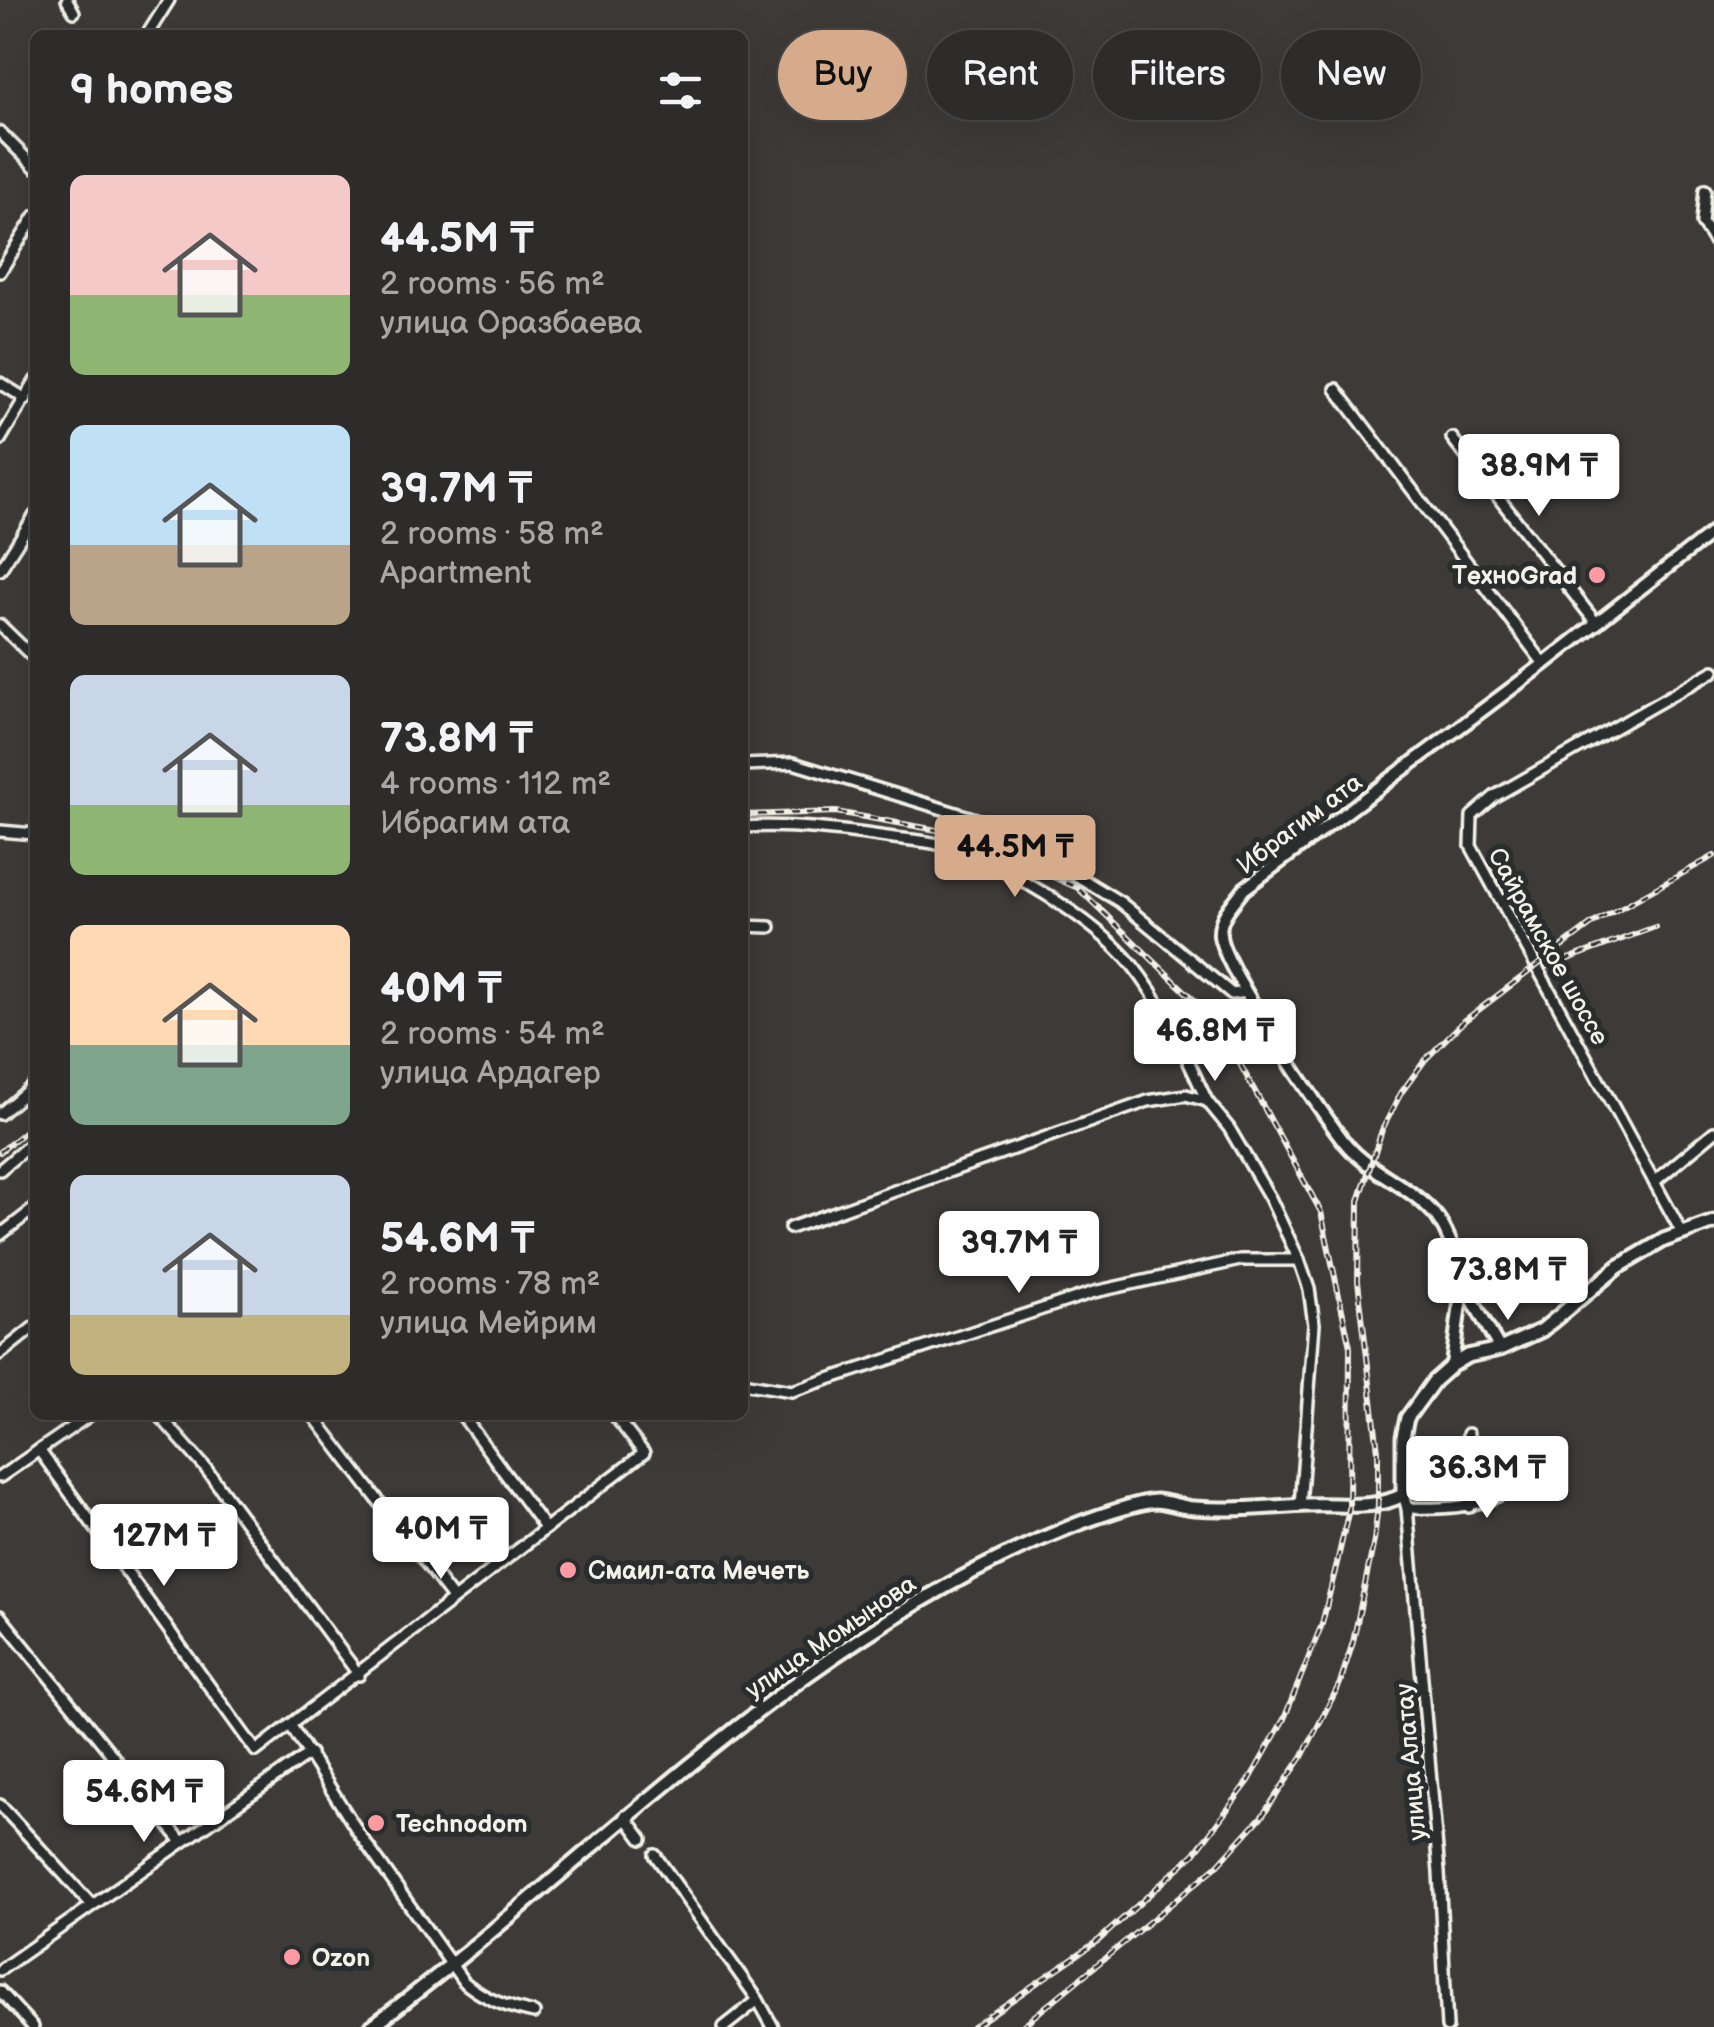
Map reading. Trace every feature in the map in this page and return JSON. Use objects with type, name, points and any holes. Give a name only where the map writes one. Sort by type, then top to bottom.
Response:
[{"type":"main road","points":[[1403,1494],[1407,1418],[1452,1365],[1542,1330],[1618,1268],[1664,1240],[1714,1222]]},
{"type":"main road","name":"улица Момынова","points":[[370,2027],[454,1965],[626,1816],[836,1653],[970,1571],[1072,1526],[1154,1501],[1192,1508],[1246,1509],[1378,1505],[1403,1494]]},
{"type":"street","points":[[67,0],[74,12]]},
{"type":"street","points":[[150,30],[169,0]]},
{"type":"street","points":[[0,132],[30,161]]},
{"type":"street","points":[[1705,190],[1702,223],[1714,241]]},
{"type":"street","points":[[0,272],[30,224]]},
{"type":"street","points":[[0,383],[26,399]]},
{"type":"street","points":[[1336,389],[1544,664]]},
{"type":"street","points":[[0,440],[30,391]]},
{"type":"street","points":[[1452,438],[1597,624]]},
{"type":"street","points":[[0,570],[30,523]]},
{"type":"street","name":"Ибрагим ата","points":[[1500,1348],[1437,1218],[1346,1144],[1246,992],[1220,939],[1221,920],[1244,889],[1597,624],[1714,530]]},
{"type":"street","points":[[0,625],[30,654]]},
{"type":"street","name":"Сайрамское шоссе","points":[[1682,1233],[1471,846],[1472,816],[1495,796],[1714,672]]},
{"type":"street","points":[[748,765],[793,763],[992,824],[1120,902],[1232,994],[1246,992]]},
{"type":"street","points":[[748,827],[788,824],[940,845],[1046,895],[1108,938],[1135,968],[1166,1016],[1206,1101],[1229,1128],[1270,1198],[1309,1289],[1314,1324],[1300,1506]]},
{"type":"street","points":[[0,832],[30,834]]},
{"type":"street","points":[[748,926],[770,927]]},
{"type":"street","points":[[0,1114],[30,1088]]},
{"type":"street","points":[[790,1228],[1148,1100],[1186,1096],[1206,1101]]},
{"type":"street","points":[[1654,1182],[1714,1132]]},
{"type":"street","points":[[0,1170],[30,1144]]},
{"type":"street","points":[[0,1235],[30,1212]]},
{"type":"street","points":[[748,1384],[792,1391],[1094,1292],[1240,1260],[1298,1260]]},
{"type":"street","points":[[1452,1365],[1464,1280]]},
{"type":"street","points":[[0,1354],[30,1330]]},
{"type":"street","points":[[0,1476],[83,1420]]},
{"type":"street","points":[[163,1420],[204,1466],[360,1674]]},
{"type":"street","points":[[316,1420],[452,1598]]},
{"type":"street","points":[[466,1420],[545,1528]]},
{"type":"street","points":[[39,1450],[256,1751],[644,1453],[618,1420]]},
{"type":"street","points":[[1468,1434],[1469,1507]]},
{"type":"street","points":[[1407,1508],[1469,1507],[1500,1497],[1544,1465]]},
{"type":"street","name":"улица Алатау","points":[[1403,1494],[1437,1854],[1447,2027]]},
{"type":"street","points":[[0,1616],[182,1842]]},
{"type":"street","points":[[291,1726],[360,1835],[463,1981],[517,2010],[534,2013]]},
{"type":"street","points":[[0,1970],[310,1752]]},
{"type":"street","points":[[0,1806],[92,1905]]},
{"type":"street","points":[[626,1816],[642,1838]]},
{"type":"street","points":[[655,1855],[773,2027]]},
{"type":"street","points":[[0,1991],[33,2027]]},
{"type":"street","points":[[724,2027],[758,2000]]},
{"type":"tunnel","points":[[642,1839],[655,1855]]},
{"type":"railway","points":[[748,815],[836,812],[954,833],[1078,888],[1217,1022],[1321,1212],[1350,1347],[1349,1509],[1322,1624],[1284,1719],[1249,1781],[1194,1854],[1099,1940],[973,2027]]},
{"type":"railway","points":[[1021,2027],[1217,1866],[1263,1815],[1302,1757],[1340,1683],[1353,1642],[1378,1505],[1378,1451],[1358,1281],[1359,1201],[1382,1130],[1401,1093],[1425,1060],[1464,1021],[1593,923],[1714,856]]},
{"type":"railway","points":[[1549,966],[1655,927]]},
{"type":"railway","points":[[0,1152],[30,1127]]},
{"type":"place","name":"ТехноGrad","points":[[1597,575]]},
{"type":"place","name":"Смаил-ата Мечеть","points":[[568,1570]]},
{"type":"place","name":"Technodom","points":[[376,1823]]},
{"type":"place","name":"Ozon","points":[[292,1957]]}]
